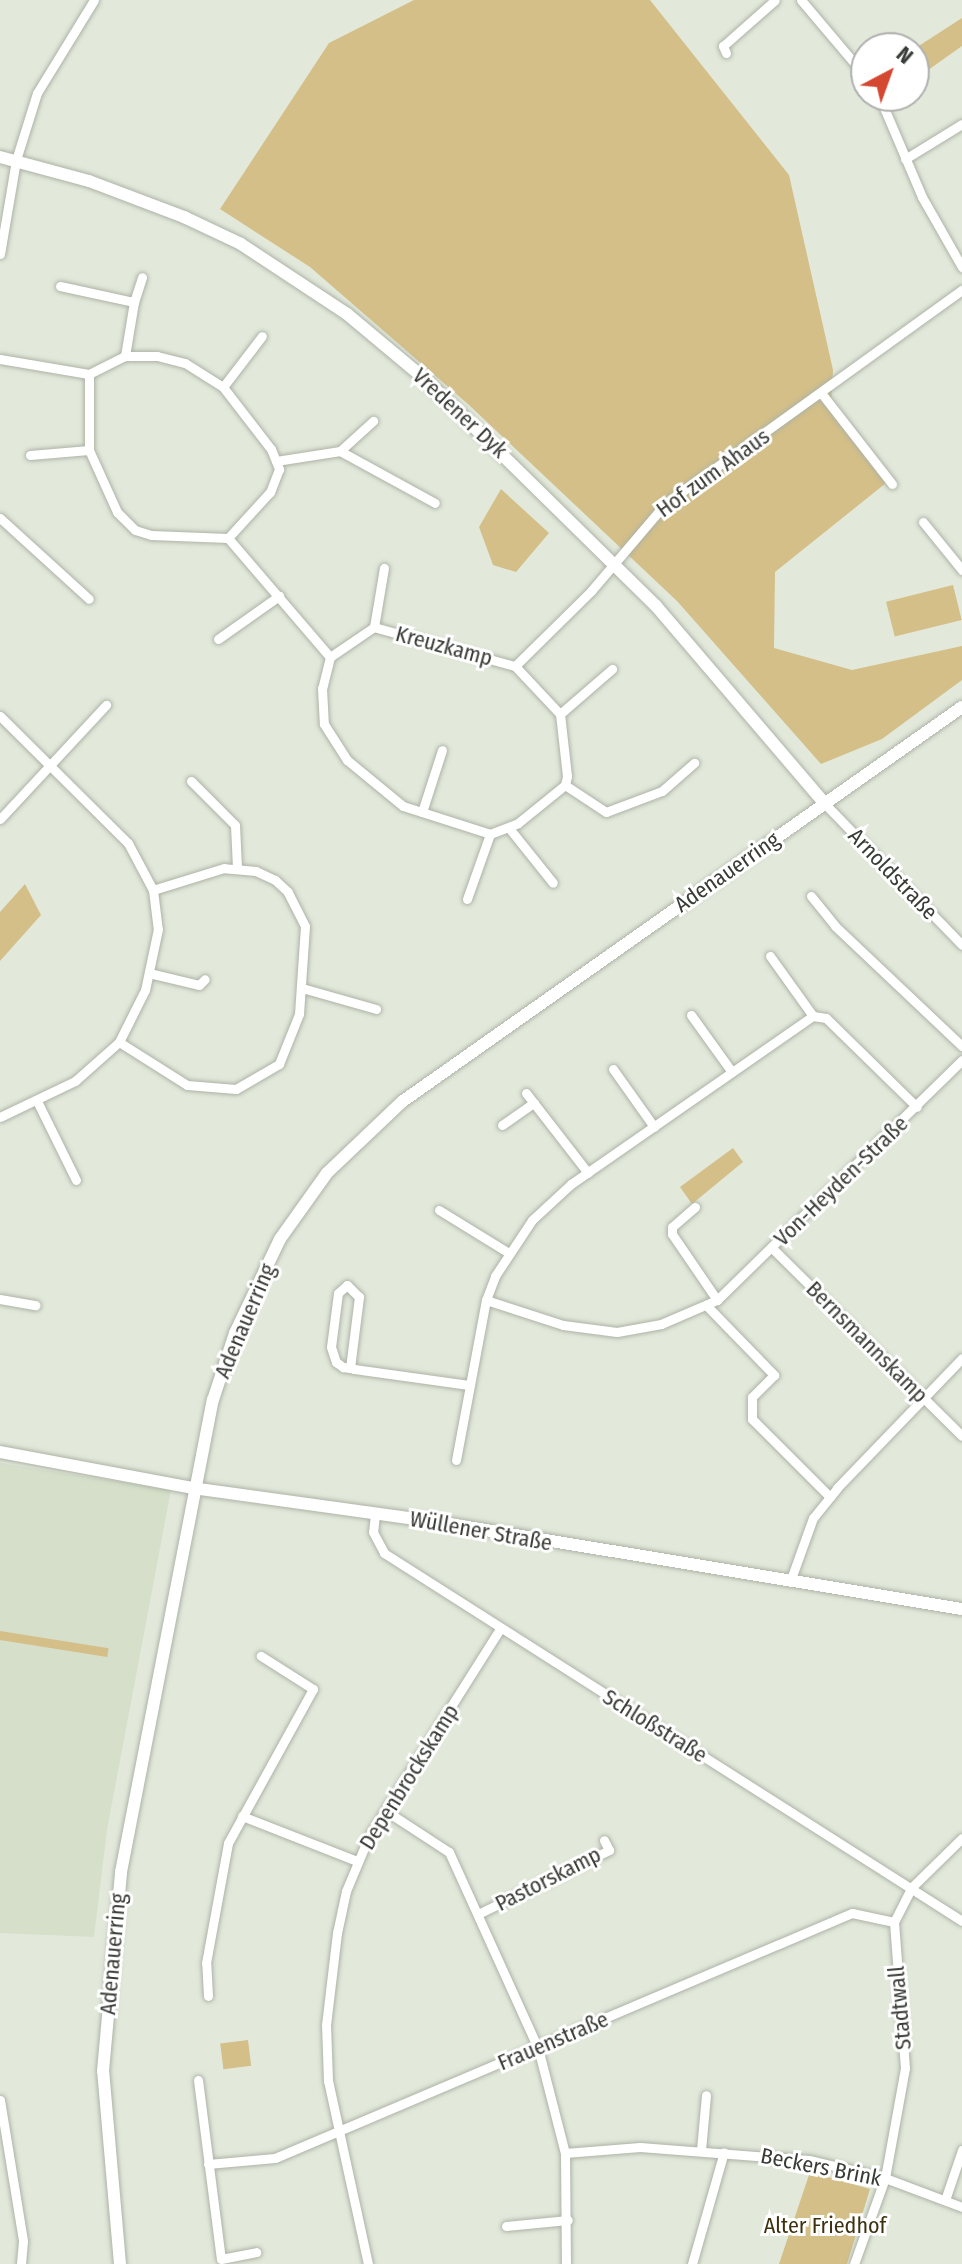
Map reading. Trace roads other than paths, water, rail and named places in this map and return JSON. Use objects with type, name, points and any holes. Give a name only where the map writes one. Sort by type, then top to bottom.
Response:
[{"type":"main road","name":"Vredener Dyk","points":[[0,157],[89,181],[184,217],[299,280],[426,380],[614,564],[697,650],[824,803]]},
{"type":"main road","name":"Adenauerring","points":[[120,2264],[103,2071],[112,1938],[192,1488],[235,1333],[280,1239],[327,1173],[366,1133],[443,1071],[962,707]]},
{"type":"main road","name":"Wüllener Straße","points":[[0,1452],[192,1488],[791,1579],[962,1609]]},
{"type":"street","points":[[0,254],[16,160],[54,58],[94,0]]},
{"type":"street","points":[[726,53],[723,46],[775,0]]},
{"type":"street","points":[[801,0],[850,58]]},
{"type":"street","points":[[886,112],[905,159],[962,267]]},
{"type":"street","points":[[905,159],[962,124]]},
{"type":"street","points":[[125,356],[134,302],[142,277]]},
{"type":"street","points":[[60,286],[134,302]]},
{"type":"street","name":"Hof zum Ahaus","points":[[614,564],[652,516],[680,492],[822,394],[962,290]]},
{"type":"street","points":[[223,387],[262,336]]},
{"type":"street","points":[[0,359],[89,374],[125,356],[185,363],[223,387],[279,469],[270,492],[228,538]]},
{"type":"street","points":[[89,374],[89,450],[105,491],[135,530],[151,535],[228,538],[330,657],[321,707],[333,741],[389,799],[490,834],[509,828],[565,785]]},
{"type":"street","points":[[822,394],[892,484]]},
{"type":"street","points":[[276,461],[340,451],[373,421]]},
{"type":"street","points":[[30,455],[89,450]]},
{"type":"street","points":[[340,451],[435,503]]},
{"type":"street","points":[[0,518],[89,599]]},
{"type":"street","points":[[923,522],[962,570]]},
{"type":"street","name":"Kreuzkamp","points":[[515,666],[614,564]]},
{"type":"street","name":"Kreuzkamp","points":[[330,657],[374,627],[384,568]]},
{"type":"street","points":[[218,639],[279,596]]},
{"type":"street","name":"Kreuzkamp","points":[[374,627],[515,666],[560,714]]},
{"type":"street","points":[[565,785],[560,714],[612,669]]},
{"type":"street","points":[[0,819],[106,705]]},
{"type":"street","points":[[0,716],[128,843],[153,890],[158,929],[149,973],[119,1042],[87,1073],[37,1101],[0,1117]]},
{"type":"street","points":[[422,812],[442,750]]},
{"type":"street","points":[[565,785],[606,812],[662,791],[694,763]]},
{"type":"street","points":[[191,781],[235,825],[237,867]]},
{"type":"street","name":"Arnoldstraße","points":[[824,803],[962,945]]},
{"type":"street","points":[[509,828],[553,883]]},
{"type":"street","points":[[467,899],[490,834]]},
{"type":"street","points":[[119,1042],[187,1085],[236,1089],[270,1073],[286,1054],[302,988],[307,944],[297,906],[275,880],[237,867],[153,890]]},
{"type":"street","points":[[811,896],[835,926],[962,1046]]},
{"type":"street","points":[[770,956],[813,1016]]},
{"type":"street","points":[[149,973],[199,985],[205,979]]},
{"type":"street","points":[[302,988],[376,1009]]},
{"type":"street","points":[[691,1015],[732,1072]]},
{"type":"street","points":[[456,1460],[486,1300],[509,1253],[532,1220],[588,1173],[813,1016],[826,1018],[917,1107]]},
{"type":"street","name":"Von-Heyden-Straße","points":[[486,1300],[563,1325],[617,1332],[661,1324],[717,1300],[962,1060]]},
{"type":"street","points":[[613,1069],[654,1127]]},
{"type":"street","points":[[526,1093],[588,1173]]},
{"type":"street","points":[[37,1101],[76,1180]]},
{"type":"street","points":[[502,1125],[534,1103]]},
{"type":"street","points":[[695,1207],[672,1227],[672,1234],[717,1300]]},
{"type":"street","points":[[439,1210],[509,1253]]},
{"type":"street","name":"Bernsmannskamp","points":[[772,1248],[962,1436]]},
{"type":"street","points":[[350,1368],[359,1297],[347,1285],[338,1293],[331,1347],[336,1362],[350,1368],[469,1385]]},
{"type":"street","points":[[0,1299],[35,1305]]},
{"type":"street","points":[[706,1305],[774,1375],[752,1397],[752,1419],[830,1497]]},
{"type":"street","points":[[791,1579],[813,1518],[962,1358]]},
{"type":"street","name":"Schloßstraße","points":[[375,1514],[373,1532],[384,1553],[962,1921]]},
{"type":"street","name":"Depenbrockskamp","points":[[368,2264],[328,2081],[326,2025],[337,1933],[357,1861],[500,1629]]},
{"type":"street","points":[[208,1996],[206,1963],[228,1843],[313,1689],[261,1656]]},
{"type":"street","name":"Pastorskamp","points":[[386,1811],[449,1852],[538,2048],[565,2153],[566,2264]]},
{"type":"street","points":[[242,1816],[357,1861]]},
{"type":"street","points":[[894,1922],[911,1888],[962,1838]]},
{"type":"street","name":"Pastorskamp","points":[[478,1914],[609,1850],[604,1840]]},
{"type":"street","name":"Frauenstraße","points":[[208,2164],[275,2158],[852,1913],[894,1922]]},
{"type":"street","name":"Stadtwall","points":[[854,2264],[885,2178],[905,2068],[894,1922]]},
{"type":"street","points":[[198,2080],[221,2259],[256,2252]]},
{"type":"street","points":[[701,2150],[706,2095]]},
{"type":"street","points":[[0,2100],[23,2241],[21,2264]]},
{"type":"street","name":"Beckers Brink","points":[[565,2153],[701,2150],[809,2160],[885,2178],[962,2207]]},
{"type":"street","points":[[945,2200],[962,2150]]},
{"type":"street","points":[[692,2264],[724,2152]]},
{"type":"street","points":[[506,2226],[568,2220]]},
{"type":"park label","name":"Alter Friedhof","points":[[825,2226]]}]
